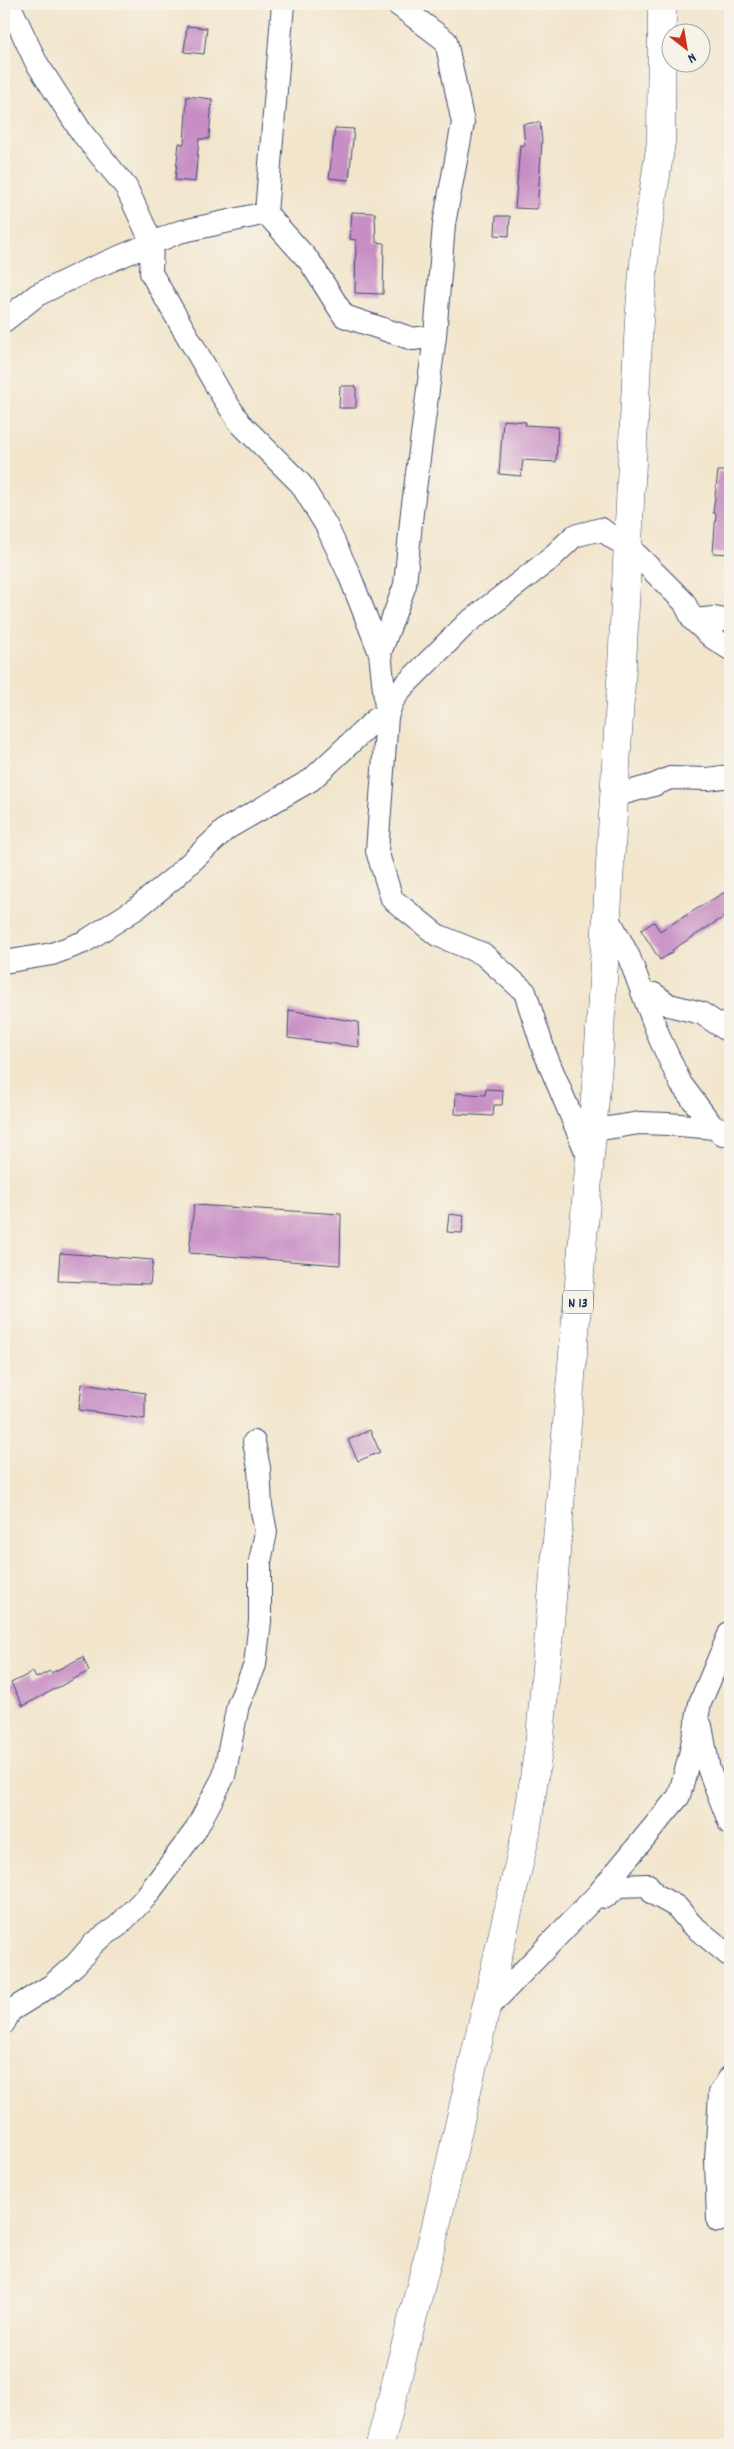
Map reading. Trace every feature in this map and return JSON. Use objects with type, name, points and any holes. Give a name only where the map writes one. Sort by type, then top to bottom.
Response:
[{"type":"main road","name":"N 13","points":[[380,2445],[435,2230],[526,1833],[540,1738],[593,1127],[614,796],[639,320],[646,241],[661,142],[662,4]]},
{"type":"street","points":[[9,4],[36,62],[82,133],[126,187],[152,243],[152,273],[188,340],[240,422],[301,484],[326,525],[337,550],[380,654],[387,717],[378,852],[392,899],[437,935],[483,954],[525,992],[544,1051],[590,1161]]},
{"type":"street","points":[[283,4],[266,213],[310,262],[344,316],[413,339],[435,336]]},
{"type":"street","points":[[380,654],[405,586],[412,512],[435,336],[444,224],[463,123],[446,41],[399,4]]},
{"type":"street","points":[[4,321],[37,295],[152,243],[179,232],[266,213]]},
{"type":"street","points":[[387,717],[392,702],[402,690],[466,624],[550,559],[574,536],[601,529],[627,550],[637,555],[684,602],[693,620],[713,638],[730,649]]},
{"type":"street","points":[[693,620],[714,618],[730,621]]},
{"type":"street","points":[[4,962],[52,954],[84,942],[138,908],[226,829],[311,780],[376,719],[387,717]]},
{"type":"street","points":[[614,796],[654,785],[670,778],[708,779],[730,776]]},
{"type":"street","points":[[607,915],[630,957],[660,1039],[681,1084],[725,1132]]},
{"type":"street","points":[[644,992],[654,994],[669,1005],[701,1014],[730,1032]]},
{"type":"street","points":[[593,1127],[602,1129],[640,1123],[725,1132]]},
{"type":"street","points":[[4,2023],[10,2010],[52,1985],[76,1964],[96,1942],[118,1926],[145,1898],[195,1831],[224,1776],[238,1705],[255,1665],[260,1620],[260,1562],[266,1532],[261,1506],[259,1468],[254,1442]]},
{"type":"street","points":[[485,2011],[597,1895],[679,1796],[690,1755],[700,1702],[730,1632]]},
{"type":"street","points":[[700,1702],[701,1732],[710,1770],[730,1824]]},
{"type":"street","points":[[597,1895],[605,1896],[619,1886],[648,1885],[654,1894],[677,1907],[691,1924],[730,1956]]},
{"type":"street","points":[[718,2221],[716,2160],[720,2093],[730,2077]]},
{"type":"building","points":[[187,26],[207,28],[204,54],[184,52]]},
{"type":"building","points":[[187,96],[212,99],[209,139],[199,139],[195,182],[175,180],[179,143],[184,144]]},
{"type":"building","points":[[540,122],[542,142],[537,209],[515,208],[520,145],[525,146],[523,124]]},
{"type":"building","points":[[335,128],[354,129],[349,180],[329,178]]},
{"type":"building","points":[[352,212],[375,213],[376,242],[384,243],[383,294],[355,293],[356,240],[350,239]]},
{"type":"building","points":[[496,216],[510,216],[509,236],[495,235]]},
{"type":"building","points":[[340,386],[356,386],[356,408],[339,408]]},
{"type":"building","points":[[503,420],[526,422],[525,425],[558,427],[556,462],[523,460],[521,476],[499,474]]},
{"type":"building","points":[[718,471],[730,471],[730,554],[713,553],[716,513],[713,513]]},
{"type":"building","points":[[730,889],[730,913],[672,950],[673,952],[660,960],[641,930],[654,922],[660,931]]},
{"type":"building","points":[[289,1010],[358,1022],[359,1047],[288,1038]]},
{"type":"building","points":[[486,1089],[503,1090],[502,1105],[494,1105],[493,1116],[455,1114],[456,1093],[485,1095]]},
{"type":"building","points":[[194,1205],[341,1214],[340,1265],[189,1253]]},
{"type":"building","points":[[449,1214],[464,1216],[462,1233],[447,1232]]},
{"type":"building","points":[[60,1253],[153,1260],[150,1284],[58,1281]]},
{"type":"building","points":[[82,1384],[145,1393],[145,1419],[79,1410]]},
{"type":"building","points":[[370,1430],[380,1452],[358,1461],[348,1440]]},
{"type":"building","points":[[83,1657],[89,1671],[23,1706],[11,1683],[33,1672],[36,1678],[50,1671],[51,1673]]}]
